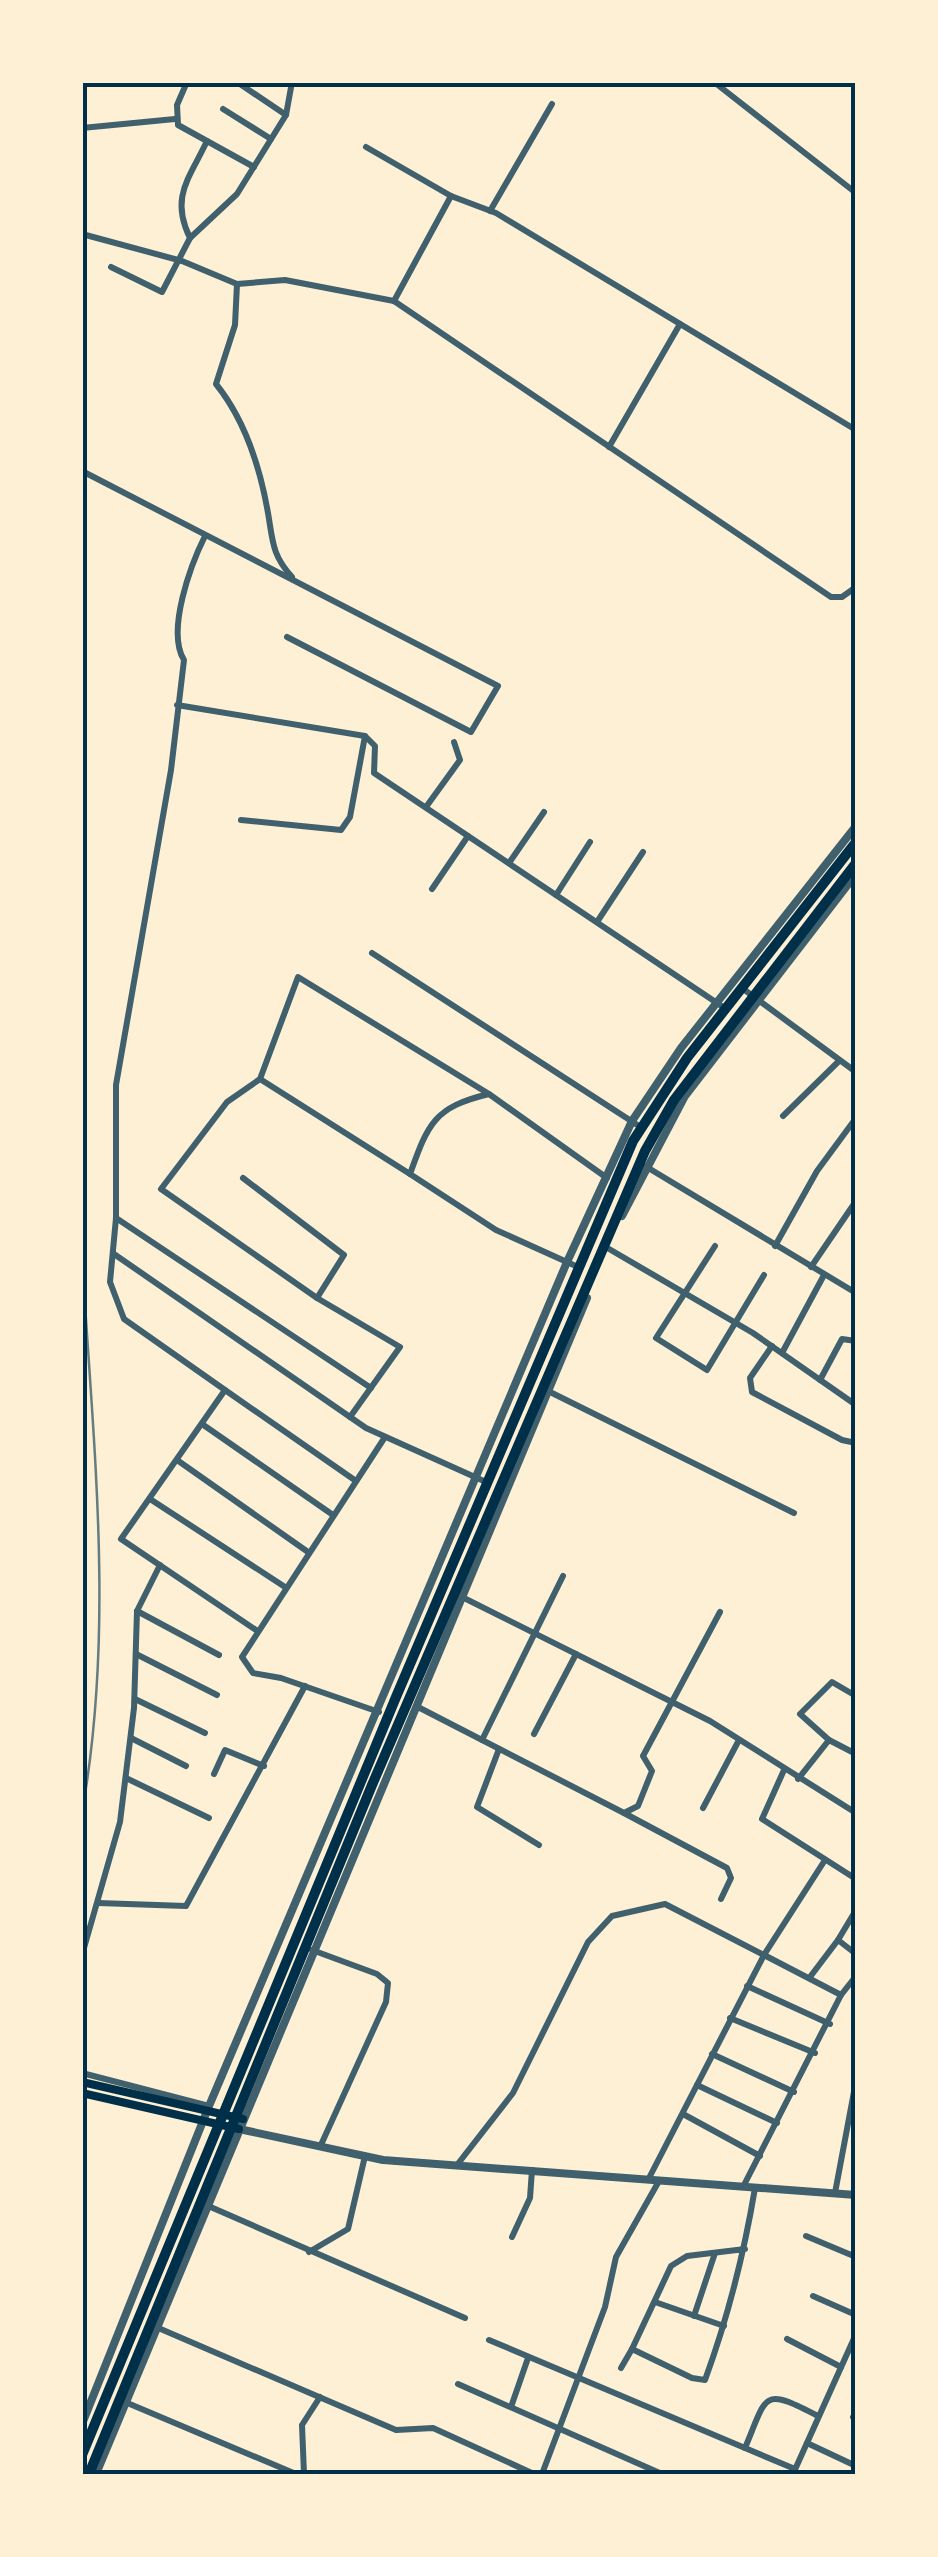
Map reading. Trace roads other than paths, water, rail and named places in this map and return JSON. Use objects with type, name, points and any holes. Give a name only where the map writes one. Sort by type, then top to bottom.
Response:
[{"type":"highway","points":[[92,2474],[482,1480],[610,1180],[637,1124],[722,1006],[742,988],[856,842]]},
{"type":"highway","points":[[82,2455],[366,1783],[460,1595],[642,1164],[674,1100],[856,863]]},
{"type":"main road","points":[[82,2082],[207,2112],[240,2129]]},
{"type":"main road","points":[[82,2093],[244,2119]]},
{"type":"street","points":[[187,82],[175,119],[178,125],[254,166]]},
{"type":"street","points":[[237,82],[286,115]]},
{"type":"street","points":[[111,268],[162,292],[182,261],[190,238],[236,194],[286,115],[292,82]]},
{"type":"street","points":[[714,82],[856,193]]},
{"type":"street","points":[[490,211],[552,104]]},
{"type":"street","points":[[223,109],[270,139]]},
{"type":"street","points":[[84,131],[175,119]]},
{"type":"street","points":[[190,238],[180,217],[180,203],[208,141]]},
{"type":"street","points":[[366,147],[451,196],[490,211],[856,430]]},
{"type":"street","points":[[394,301],[451,196]]},
{"type":"street","points":[[82,234],[182,261],[237,284],[286,280],[394,301],[831,598],[856,587]]},
{"type":"street","points":[[237,284],[235,325],[216,384],[238,411],[268,512],[273,556],[296,582]]},
{"type":"street","points":[[609,447],[680,324]]},
{"type":"street","points":[[82,471],[498,686],[470,732],[287,638]]},
{"type":"street","points":[[205,536],[184,579],[178,645],[184,660],[170,770],[116,1084],[116,1218],[110,1282],[124,1319],[356,1482]]},
{"type":"street","points":[[176,705],[364,736],[374,746],[374,773],[722,1006],[856,826]]},
{"type":"street","points":[[241,820],[340,830],[350,816],[364,736]]},
{"type":"street","points":[[426,808],[460,760],[454,742]]},
{"type":"street","points":[[509,864],[544,812]]},
{"type":"street","points":[[432,890],[468,836]]},
{"type":"street","points":[[556,895],[590,842]]},
{"type":"street","points":[[597,922],[644,852]]},
{"type":"street","points":[[755,999],[856,874]]},
{"type":"street","points":[[372,953],[637,1124]]},
{"type":"street","points":[[350,1417],[400,1346],[317,1298],[160,1189],[228,1102],[260,1079],[298,977],[488,1094],[610,1180]]},
{"type":"street","points":[[742,988],[856,1072]]},
{"type":"street","points":[[783,1116],[839,1060]]},
{"type":"street","points":[[260,1079],[496,1230],[572,1264]]},
{"type":"street","points":[[410,1174],[428,1126],[454,1102],[488,1094]]},
{"type":"street","points":[[775,1246],[817,1171],[856,1118]]},
{"type":"street","points":[[642,1164],[856,1292]]},
{"type":"street","points":[[243,1178],[344,1256],[317,1298]]},
{"type":"street","points":[[811,1267],[856,1202]]},
{"type":"street","points":[[116,1218],[371,1388]]},
{"type":"street","points":[[715,1246],[656,1338],[706,1370],[764,1275]]},
{"type":"street","points":[[605,1247],[733,1321],[856,1405]]},
{"type":"street","points":[[82,2424],[207,2112],[482,1480],[350,1417],[112,1253]]},
{"type":"street","points":[[782,1353],[824,1274]]},
{"type":"street","points":[[820,1380],[842,1339],[856,1341]]},
{"type":"street","points":[[772,1346],[750,1378],[752,1392],[856,1443]]},
{"type":"street","points":[[225,1390],[122,1539],[256,1630]]},
{"type":"street","points":[[546,1390],[794,1513]]},
{"type":"street","points":[[202,1424],[332,1516]]},
{"type":"street","points":[[380,1713],[306,1686],[254,1673],[242,1656],[386,1437]]},
{"type":"street","points":[[177,1460],[308,1552]]},
{"type":"street","points":[[150,1500],[285,1586]]},
{"type":"street","points":[[82,1954],[120,1822],[135,1699],[137,1611],[160,1565]]},
{"type":"street","points":[[482,1740],[563,1576]]},
{"type":"street","points":[[92,2474],[240,2129],[460,1595],[674,1703],[856,1813]]},
{"type":"street","points":[[137,1611],[219,1655]]},
{"type":"street","points":[[624,1812],[638,1806],[652,1771],[643,1756],[720,1612]]},
{"type":"street","points":[[136,1654],[218,1695]]},
{"type":"street","points":[[534,1734],[576,1654]]},
{"type":"street","points":[[856,1696],[832,1682],[800,1714],[830,1740],[856,1754]]},
{"type":"street","points":[[98,1903],[186,1906],[306,1686]]},
{"type":"street","points":[[135,1699],[206,1733]]},
{"type":"street","points":[[415,1706],[727,1868],[731,1878],[720,1899]]},
{"type":"street","points":[[131,1738],[186,1766]]},
{"type":"street","points":[[703,1808],[739,1740]]},
{"type":"street","points":[[798,1778],[830,1740]]},
{"type":"street","points":[[499,1749],[476,1806],[539,1845]]},
{"type":"street","points":[[214,1774],[225,1750],[264,1766]]},
{"type":"street","points":[[784,1770],[762,1818],[856,1879]]},
{"type":"street","points":[[126,1778],[209,1818]]},
{"type":"street","points":[[648,2180],[764,1955],[825,1860]]},
{"type":"street","points":[[456,2166],[513,2093],[588,1942],[612,1916],[665,1904],[841,1995]]},
{"type":"street","points":[[810,1977],[856,1910]]},
{"type":"street","points":[[838,1940],[856,1954]]},
{"type":"street","points":[[312,1950],[377,1974],[388,1983],[386,2002],[320,2146]]},
{"type":"street","points":[[743,2187],[830,2024],[841,1995],[856,1976]]},
{"type":"street","points":[[747,1986],[830,2024]]},
{"type":"street","points":[[730,2018],[814,2054]]},
{"type":"street","points":[[712,2054],[794,2092]]},
{"type":"street","points":[[82,2073],[207,2112]]},
{"type":"street","points":[[697,2085],[777,2123]]},
{"type":"street","points":[[835,2194],[855,2085]]},
{"type":"street","points":[[683,2114],[760,2156]]},
{"type":"street","points":[[244,2119],[256,2131]]},
{"type":"street","points":[[240,2129],[364,2156],[456,2166],[856,2195]]},
{"type":"street","points":[[312,2254],[348,2229],[364,2156]]},
{"type":"street","points":[[512,2238],[530,2198],[532,2170]]},
{"type":"street","points":[[156,2327],[396,2430],[433,2428],[538,2474],[562,2428],[579,2381],[605,2307],[616,2257],[659,2180]]},
{"type":"street","points":[[632,2348],[701,2382],[724,2326],[745,2250],[755,2188]]},
{"type":"street","points":[[206,2206],[465,2318]]},
{"type":"street","points":[[806,2236],[856,2258]]},
{"type":"street","points":[[622,2368],[671,2266],[688,2256],[745,2250]]},
{"type":"street","points":[[694,2316],[716,2253]]},
{"type":"street","points":[[814,2296],[856,2314]]},
{"type":"street","points":[[655,2302],[724,2326]]},
{"type":"street","points":[[488,2340],[794,2472],[856,2334]]},
{"type":"street","points":[[787,2340],[840,2367]]},
{"type":"street","points":[[511,2407],[528,2358]]},
{"type":"street","points":[[458,2384],[662,2474]]},
{"type":"street","points":[[745,2448],[763,2405],[771,2398],[780,2396],[818,2416]]},
{"type":"street","points":[[304,2474],[302,2425],[320,2397]]},
{"type":"street","points":[[125,2402],[296,2474]]},
{"type":"street","points":[[807,2443],[856,2466]]},
{"type":"railway","points":[[82,1258],[96,1466],[99,1605],[92,1743],[82,1812]]}]
